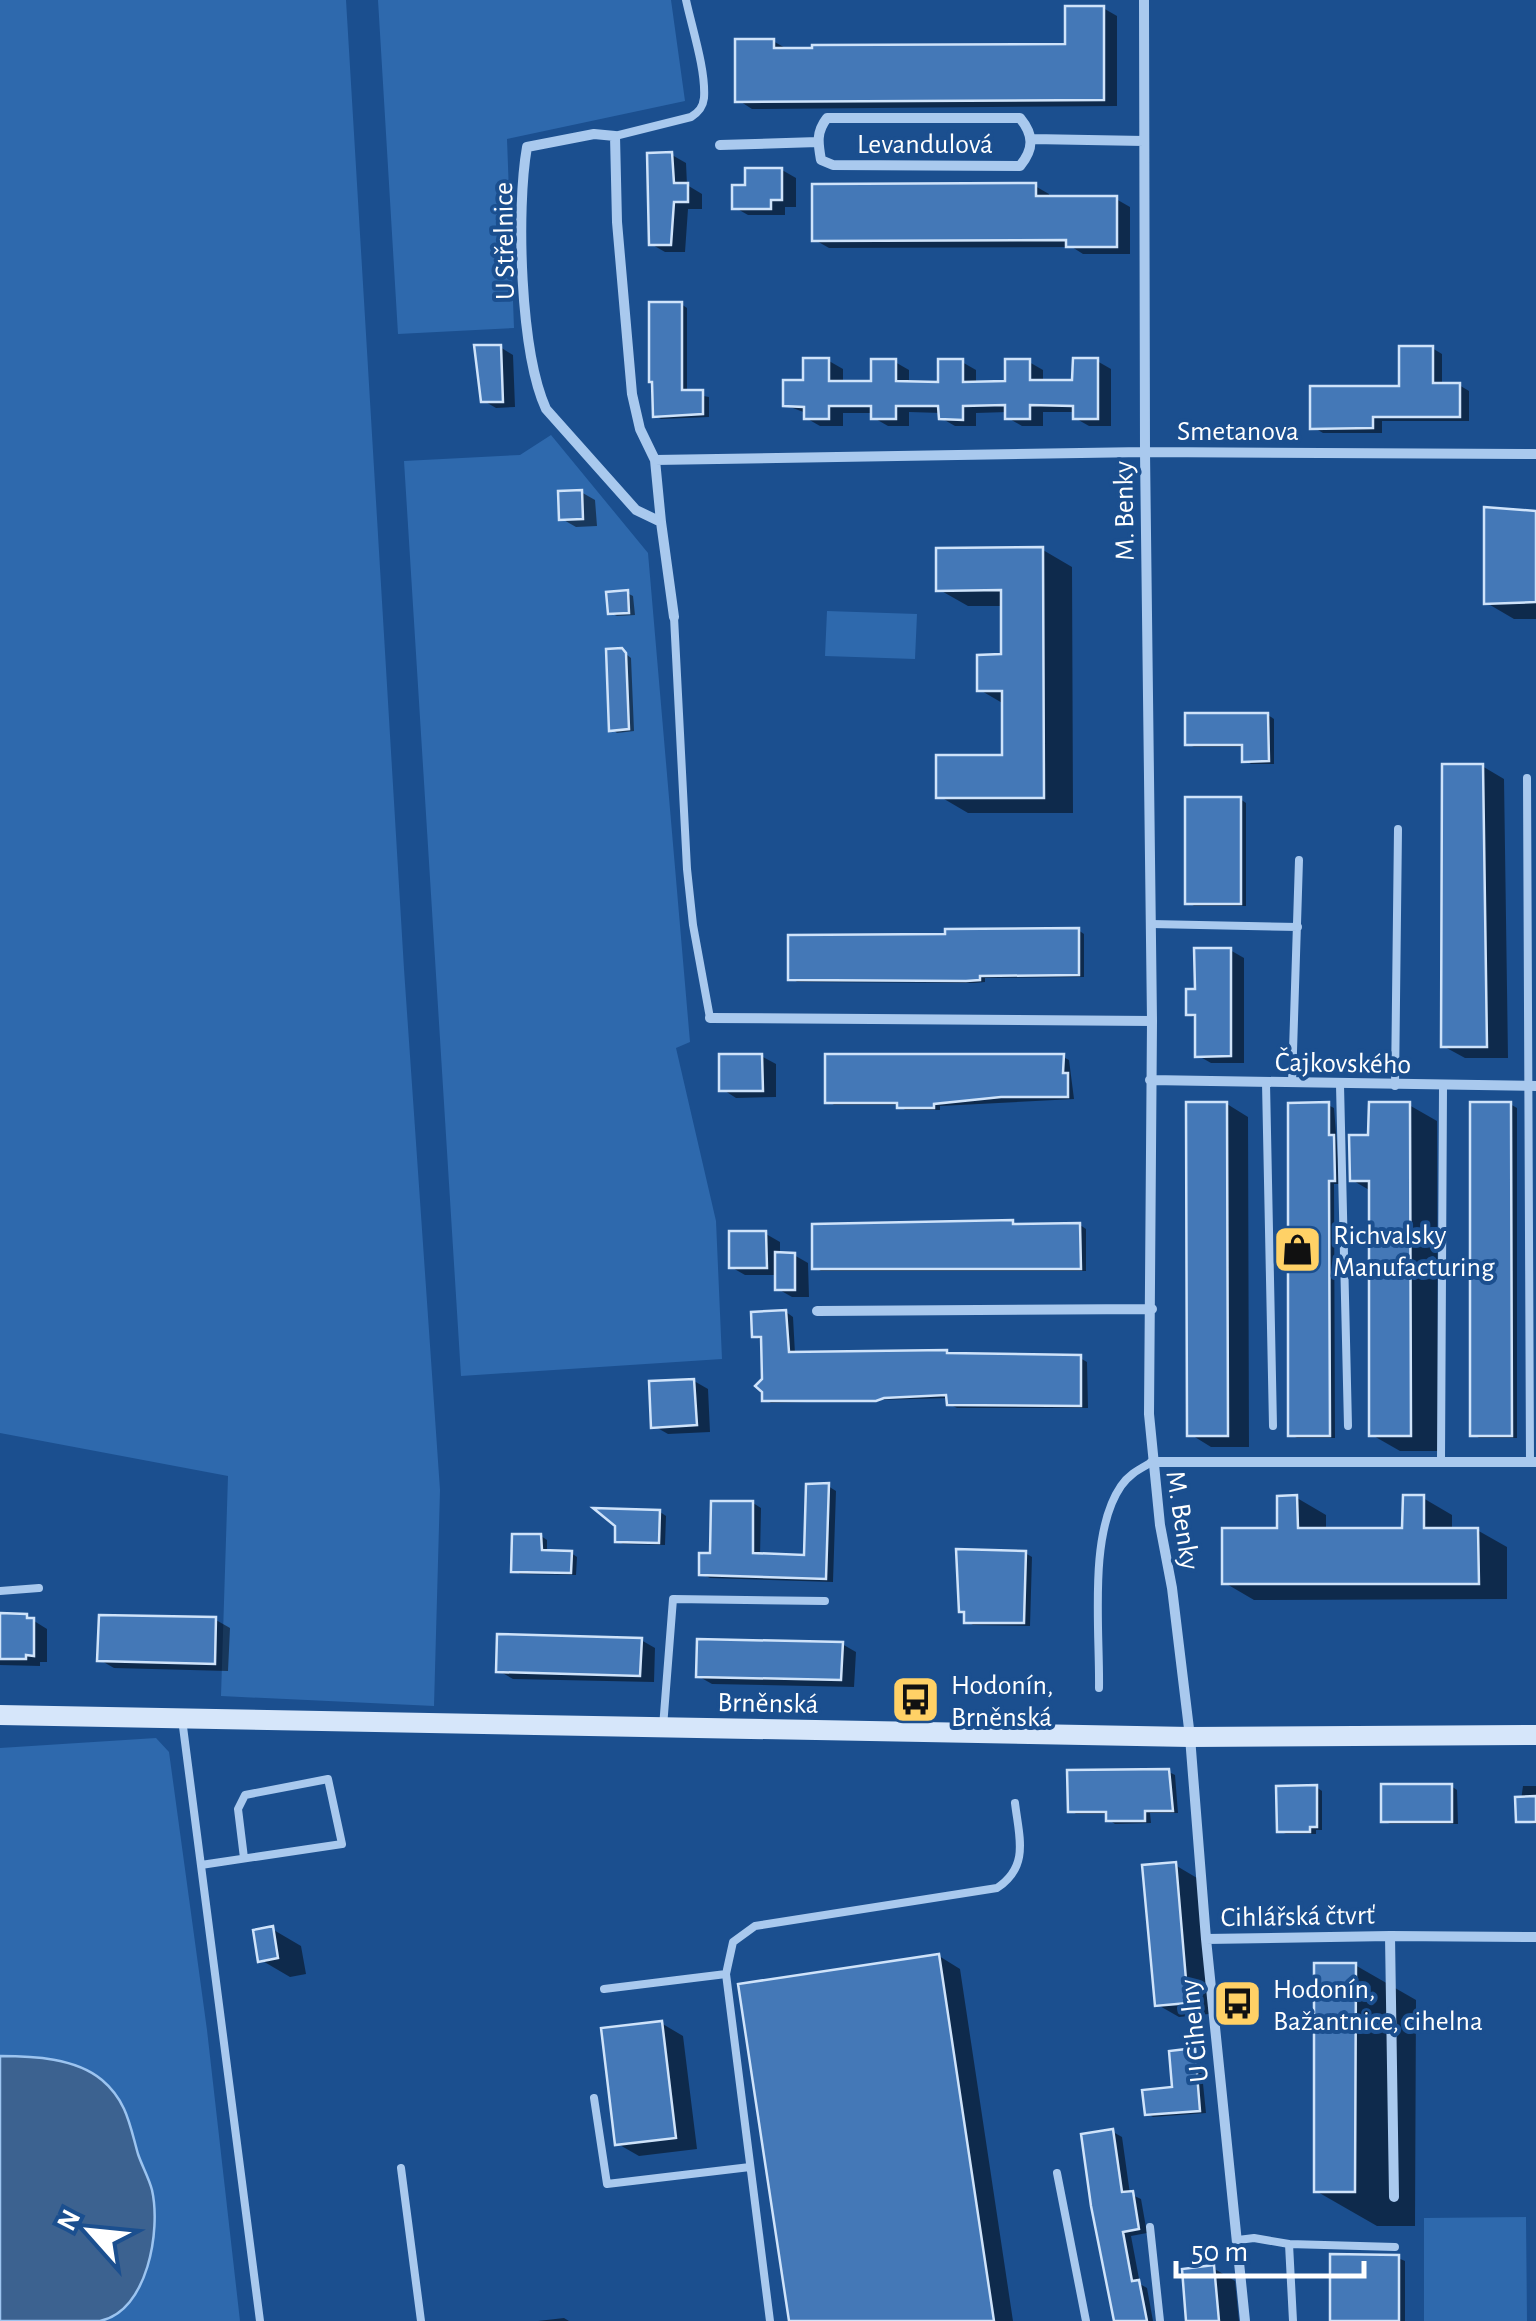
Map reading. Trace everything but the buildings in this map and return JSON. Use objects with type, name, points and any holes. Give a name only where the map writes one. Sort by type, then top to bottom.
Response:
[{"type":"main road","name":"Brněnská","points":[[0,1716],[1190,1737],[1536,1735]]},
{"type":"street","name":"M. Benky","points":[[1144,0],[1152,1021],[1148,1414],[1190,1737]]},
{"type":"street","name":"Levandulová","points":[[827,118],[1020,118],[1032,139],[1029,154],[1020,166],[832,165],[822,160],[818,142],[819,128],[827,118]]},
{"type":"street","name":"U Střelnice","points":[[616,136],[594,134],[527,147],[520,219],[527,314],[538,391],[546,409],[636,510],[661,522]]},
{"type":"street","points":[[616,136],[617,222],[632,394],[640,429],[654,460],[674,617]]},
{"type":"street","name":"Levandulová","points":[[1032,139],[1144,141]]},
{"type":"street","points":[[720,144],[818,142]]},
{"type":"street","name":"Smetanova","points":[[654,460],[1145,452],[1536,454]]},
{"type":"street","points":[[710,1018],[1152,1021]]},
{"type":"street","name":"Čajkovského","points":[[1150,1080],[1532,1086]]},
{"type":"street","points":[[817,1310],[1152,1309]]},
{"type":"street","points":[[1152,1462],[1533,1462]]},
{"type":"street","name":"U Cihelny","points":[[1190,1737],[1206,1940],[1245,2321]]},
{"type":"street","name":"Cihlářská čtvrť","points":[[1390,1936],[1394,2197]]},
{"type":"street","name":"Cihlářská čtvrť","points":[[1206,1940],[1536,1937]]},
{"type":"lane","points":[[616,136],[691,117],[700,111],[704,99],[702,80],[686,0]]},
{"type":"lane","points":[[674,617],[687,869],[710,1018]]},
{"type":"lane","points":[[1526,778],[1533,1462]]},
{"type":"lane","points":[[1394,1086],[1398,829]]},
{"type":"lane","points":[[1292,1084],[1300,860]]},
{"type":"lane","points":[[1151,924],[1298,927]]},
{"type":"lane","points":[[1266,1083],[1274,1426]]},
{"type":"lane","points":[[1340,1085],[1348,1426]]},
{"type":"lane","points":[[1441,1461],[1443,1087]]},
{"type":"lane","points":[[1100,1688],[1100,1538],[1122,1485],[1132,1473],[1152,1462]]},
{"type":"lane","points":[[0,1591],[39,1588]]},
{"type":"lane","points":[[663,1727],[673,1599],[824,1601]]},
{"type":"lane","points":[[182,1719],[260,2321]]},
{"type":"lane","points":[[201,1865],[342,1844],[328,1779],[245,1795],[238,1809],[244,1858]]},
{"type":"lane","points":[[770,2321],[726,1974],[733,1942],[755,1926],[997,1888],[1013,1878],[1020,1855],[1015,1803]]},
{"type":"lane","points":[[604,1990],[726,1974]]},
{"type":"lane","points":[[594,2098],[606,2184],[750,2167]]},
{"type":"lane","points":[[401,2168],[421,2321]]},
{"type":"lane","points":[[1057,2174],[1086,2321]]},
{"type":"lane","points":[[1150,2227],[1160,2321]]},
{"type":"lane","points":[[1238,2240],[1395,2247]]},
{"type":"lane","points":[[1289,2244],[1293,2321]]},
{"type":"shaded area","points":[[0,0],[346,0],[404,969],[440,1490],[434,1706],[221,1696],[228,1476],[0,1433]]},
{"type":"shaded area","points":[[378,0],[671,0],[685,101],[507,139],[514,328],[398,334]]},
{"type":"shaded area","points":[[551,435],[648,553],[690,1042],[676,1048],[716,1221],[722,1359],[461,1376],[404,461],[520,455]]},
{"type":"shaded area","points":[[827,611],[917,614],[915,659],[825,656]]},
{"type":"shaded area","points":[[156,1738],[169,1752],[207,2030],[240,2321],[0,2321],[0,1748]]},
{"type":"shaded area","points":[[0,2056],[40,2058],[80,2067],[110,2088],[126,2114],[152,2190],[152,2246],[140,2286],[130,2302],[100,2321],[0,2321]]},
{"type":"shaded area","points":[[1526,2217],[1527,2321],[1424,2321],[1424,2218]]},
{"type":"place","name":"Richvalsky Manufacturing","points":[[1298,1250]]},
{"type":"place","name":"Hodonín, Brněnská","points":[[916,1700]]},
{"type":"place","name":"Hodonín, Bažantnice, cihelna","points":[[1238,2004]]}]
